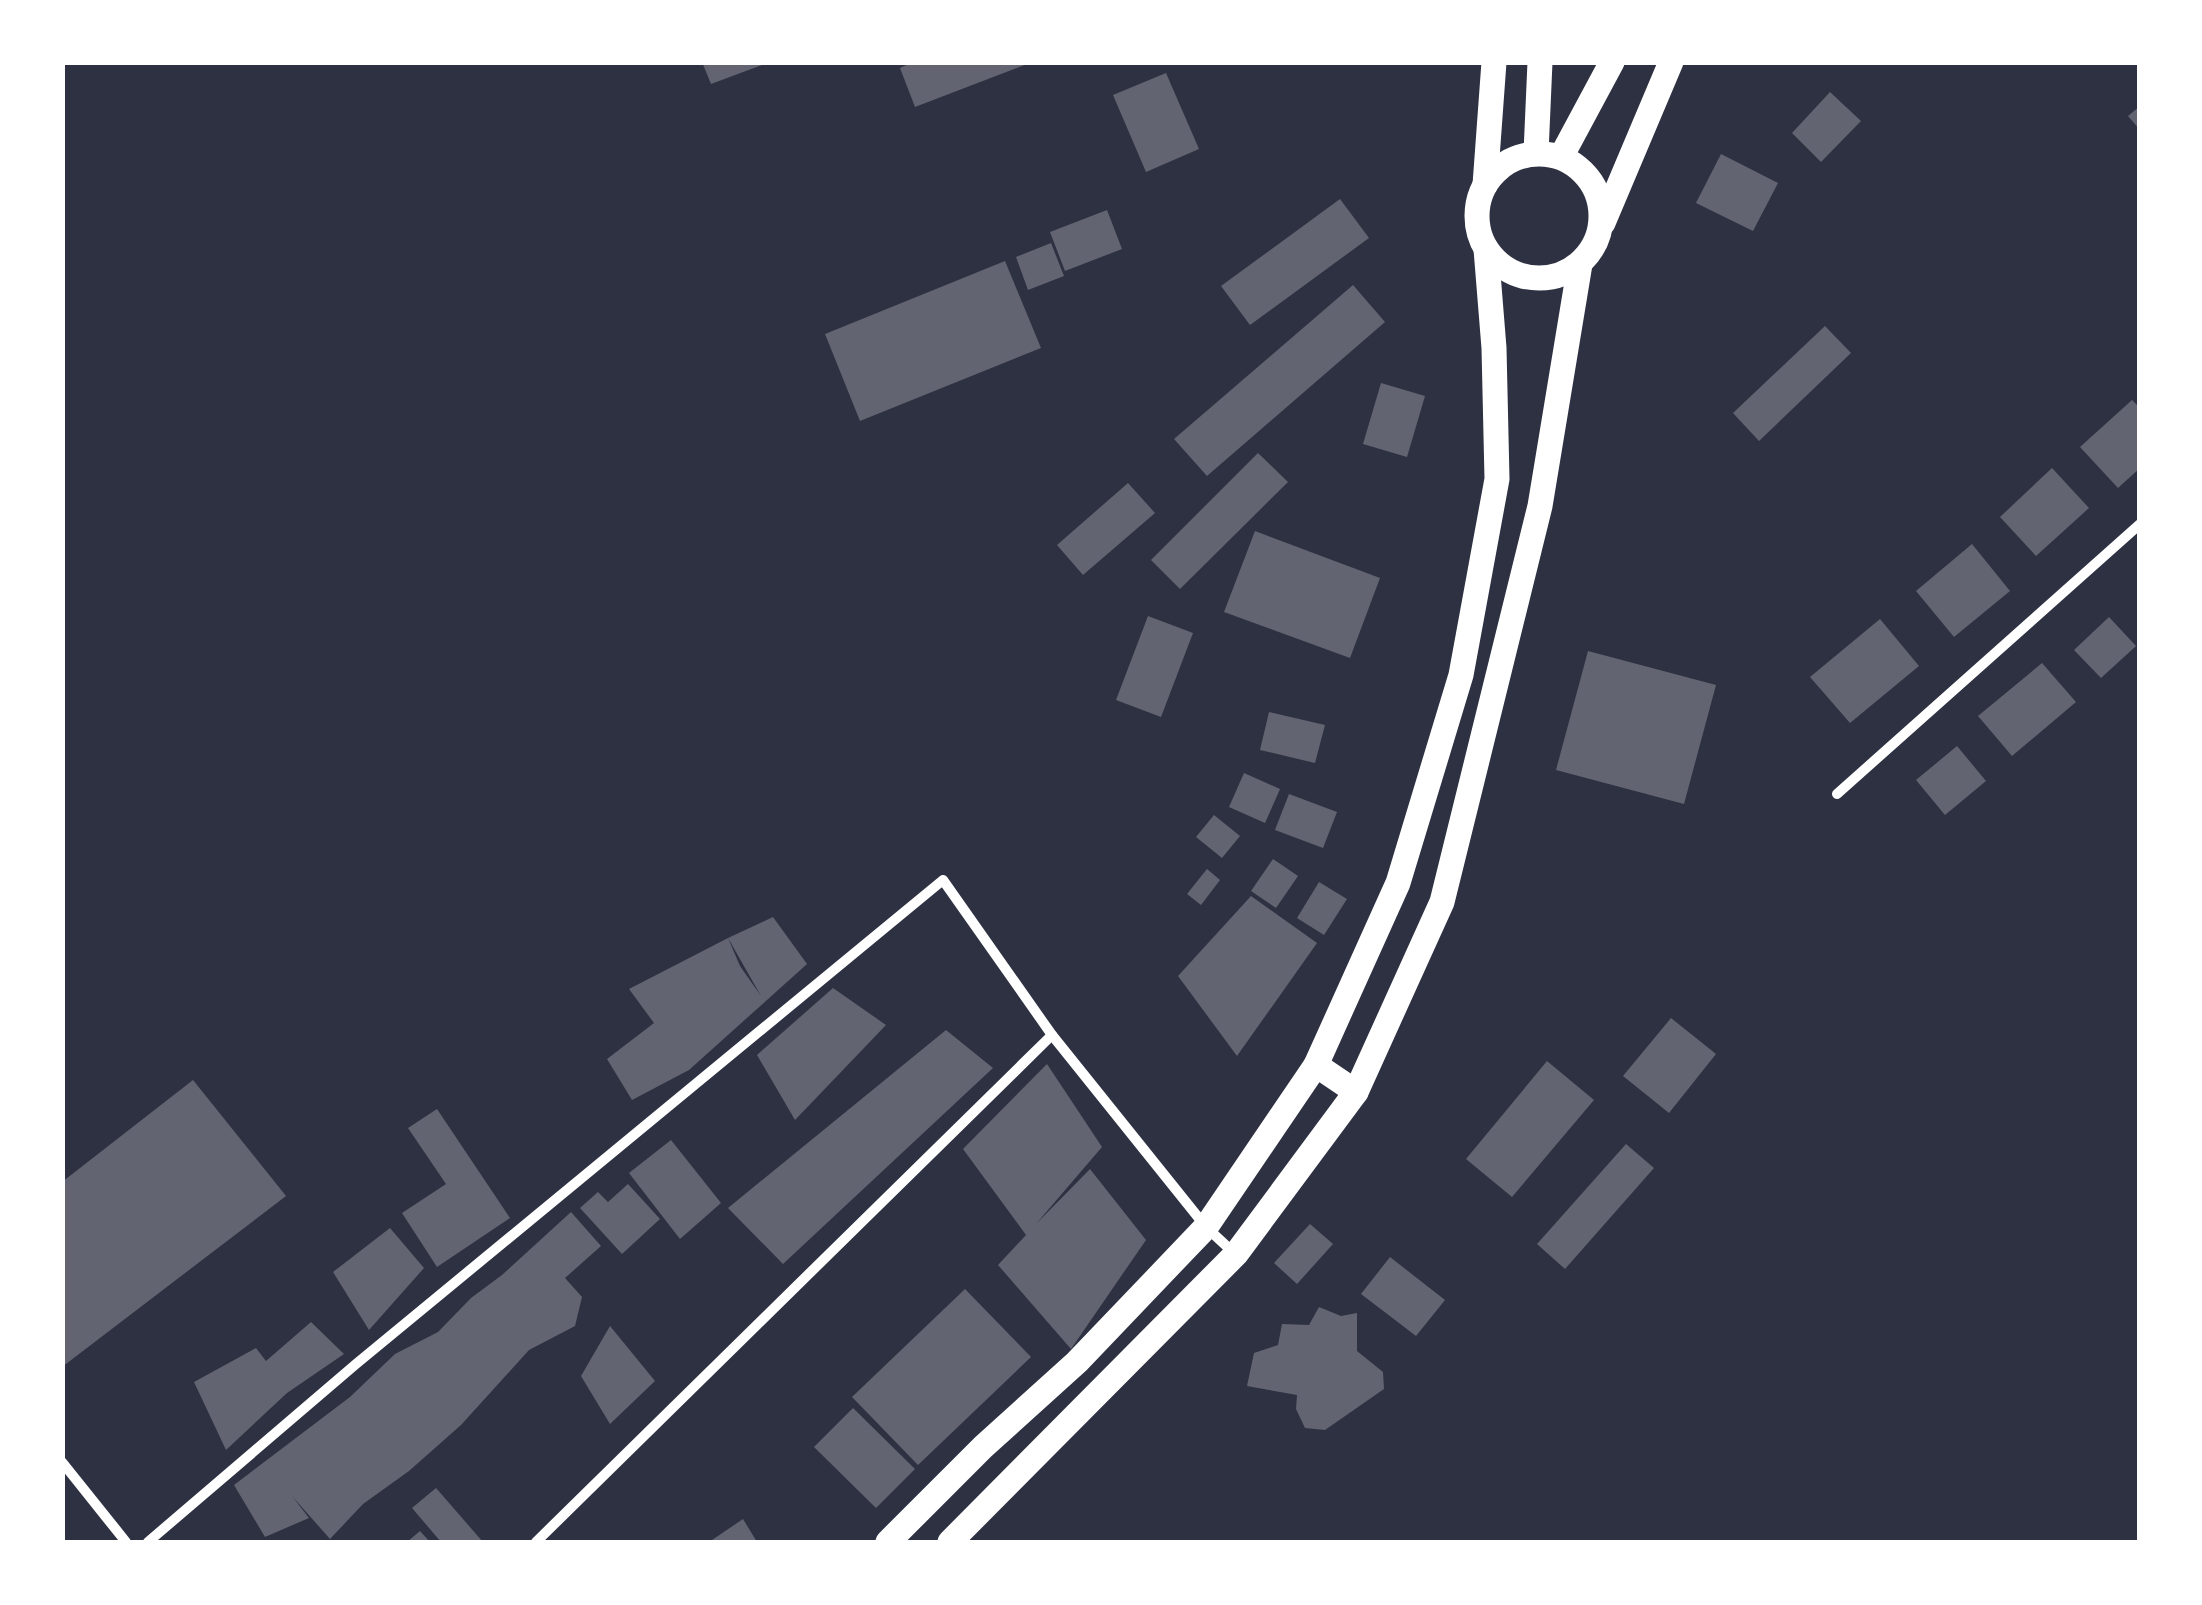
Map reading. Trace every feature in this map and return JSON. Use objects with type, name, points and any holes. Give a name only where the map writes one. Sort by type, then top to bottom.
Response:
[{"type":"main road","points":[[1494,62],[1484,184],[1476,217],[1478,234],[1500,265],[1519,276],[1540,278],[1562,275],[1590,253],[1672,62]]},
{"type":"main road","points":[[1540,62],[1548,155]]},
{"type":"main road","points":[[1548,155],[1612,62]]},
{"type":"main road","points":[[1484,184],[1515,158],[1548,155],[1588,177],[1598,192],[1602,226]]},
{"type":"main road","points":[[888,1542],[983,1447],[1077,1362],[1206,1226],[1316,1064],[1398,883],[1461,675],[1497,479],[1494,348],[1486,250]]},
{"type":"main road","points":[[950,1542],[1236,1254],[1356,1092],[1442,902],[1540,506],[1580,264]]},
{"type":"main road","points":[[1316,1064],[1356,1092]]},
{"type":"street","points":[[1837,794],[2140,524]]},
{"type":"street","points":[[148,1542],[697,1079],[943,880],[1052,1035],[1206,1226],[1236,1254]]},
{"type":"street","points":[[536,1542],[1052,1035]]},
{"type":"street","points":[[62,1462],[126,1542]]},
{"type":"building","points":[[702,62],[767,62],[767,63],[711,84]]},
{"type":"building","points":[[913,62],[1030,63],[915,107],[900,68]]},
{"type":"building","points":[[1166,73],[1199,149],[1146,172],[1113,95]]},
{"type":"building","points":[[1830,92],[1861,121],[1821,162],[1792,133]]},
{"type":"building","points":[[2140,106],[2140,130],[2128,116]]},
{"type":"building","points":[[1721,154],[1778,183],[1753,231],[1696,203]]},
{"type":"building","points":[[1340,199],[1369,238],[1250,325],[1221,286]]},
{"type":"building","points":[[1107,210],[1122,249],[1065,271],[1050,232]]},
{"type":"building","points":[[1051,243],[1064,276],[1028,290],[1016,257]]},
{"type":"building","points":[[1005,261],[1041,348],[860,421],[825,334]]},
{"type":"building","points":[[1353,285],[1385,322],[1207,476],[1174,439]]},
{"type":"building","points":[[1825,326],[1851,353],[1759,441],[1733,413]]},
{"type":"building","points":[[1381,383],[1425,396],[1407,457],[1363,444]]},
{"type":"building","points":[[2132,400],[2140,408],[2140,468],[2118,488],[2080,447]]},
{"type":"building","points":[[1258,453],[1288,482],[1180,589],[1151,560]]},
{"type":"building","points":[[2052,468],[2089,508],[2036,556],[2000,517]]},
{"type":"building","points":[[1128,483],[1155,513],[1083,575],[1057,545]]},
{"type":"building","points":[[1255,531],[1380,578],[1350,658],[1224,612]]},
{"type":"building","points":[[1972,544],[2010,591],[1954,637],[1916,591]]},
{"type":"building","points":[[1148,616],[1193,633],[1161,717],[1116,700]]},
{"type":"building","points":[[2109,617],[2136,646],[2101,678],[2074,650]]},
{"type":"building","points":[[1880,619],[1919,666],[1850,723],[1810,677]]},
{"type":"building","points":[[1588,651],[1716,685],[1684,804],[1556,770]]},
{"type":"building","points":[[2042,663],[2076,702],[2012,756],[1978,716]]},
{"type":"building","points":[[1269,712],[1325,725],[1315,763],[1260,750]]},
{"type":"building","points":[[1957,746],[1986,781],[1945,815],[1916,780]]},
{"type":"building","points":[[1244,773],[1280,789],[1265,823],[1229,807]]},
{"type":"building","points":[[1289,794],[1337,812],[1323,848],[1275,830]]},
{"type":"building","points":[[1214,815],[1240,836],[1222,858],[1196,837]]},
{"type":"building","points":[[1273,859],[1298,876],[1276,908],[1251,891]]},
{"type":"building","points":[[1207,869],[1220,880],[1201,905],[1187,894]]},
{"type":"building","points":[[1319,882],[1347,899],[1324,935],[1297,918]]},
{"type":"building","points":[[1251,896],[1317,943],[1237,1056],[1178,976]]},
{"type":"building","points":[[773,917],[807,964],[689,1070],[632,1100],[607,1059],[654,1023],[629,989],[728,938]],"holes":[[[728,938],[761,996],[740,966]]]},
{"type":"building","points":[[833,988],[886,1025],[795,1120],[757,1055]]},
{"type":"building","points":[[1671,1018],[1716,1054],[1669,1113],[1623,1076]]},
{"type":"building","points":[[946,1030],[993,1068],[783,1264],[728,1208]]},
{"type":"building","points":[[1547,1061],[1594,1100],[1512,1197],[1466,1159]]},
{"type":"building","points":[[1047,1064],[1102,1147],[1036,1224],[1090,1169],[1146,1240],[1071,1349],[998,1265],[1026,1235],[963,1149]]},
{"type":"building","points":[[193,1080],[286,1196],[62,1367],[62,1182]]},
{"type":"building","points":[[437,1109],[510,1218],[437,1267],[402,1213],[446,1184],[408,1128]]},
{"type":"building","points":[[671,1140],[721,1203],[680,1239],[629,1173]]},
{"type":"building","points":[[1626,1144],[1654,1168],[1565,1269],[1537,1244]]},
{"type":"building","points":[[628,1184],[660,1219],[622,1254],[580,1208],[598,1192],[608,1202]]},
{"type":"building","points":[[571,1212],[601,1246],[565,1278],[582,1297],[575,1326],[529,1350],[461,1425],[409,1471],[363,1504],[330,1539],[292,1496],[309,1518],[265,1537],[234,1485],[350,1397],[395,1354],[438,1332],[471,1298]]},
{"type":"building","points":[[1310,1224],[1333,1244],[1297,1284],[1274,1263]]},
{"type":"building","points":[[390,1228],[424,1268],[369,1330],[333,1272]]},
{"type":"building","points":[[1390,1257],[1445,1300],[1416,1336],[1361,1294]]},
{"type":"building","points":[[965,1289],[1031,1357],[918,1465],[852,1397]]},
{"type":"building","points":[[1319,1307],[1341,1316],[1357,1313],[1357,1351],[1383,1372],[1384,1389],[1325,1430],[1305,1428],[1296,1409],[1297,1395],[1247,1386],[1254,1353],[1278,1345],[1282,1324],[1309,1325]]},
{"type":"building","points":[[311,1322],[344,1354],[287,1393],[226,1450],[194,1382],[256,1348],[266,1361]]},
{"type":"building","points":[[610,1326],[655,1381],[610,1424],[581,1376]]},
{"type":"building","points":[[853,1408],[915,1469],[876,1508],[814,1447]]},
{"type":"building","points":[[436,1488],[483,1542],[441,1542],[412,1508]]},
{"type":"building","points":[[743,1519],[757,1542],[709,1542]]},
{"type":"building","points":[[420,1531],[430,1542],[407,1542]]}]
